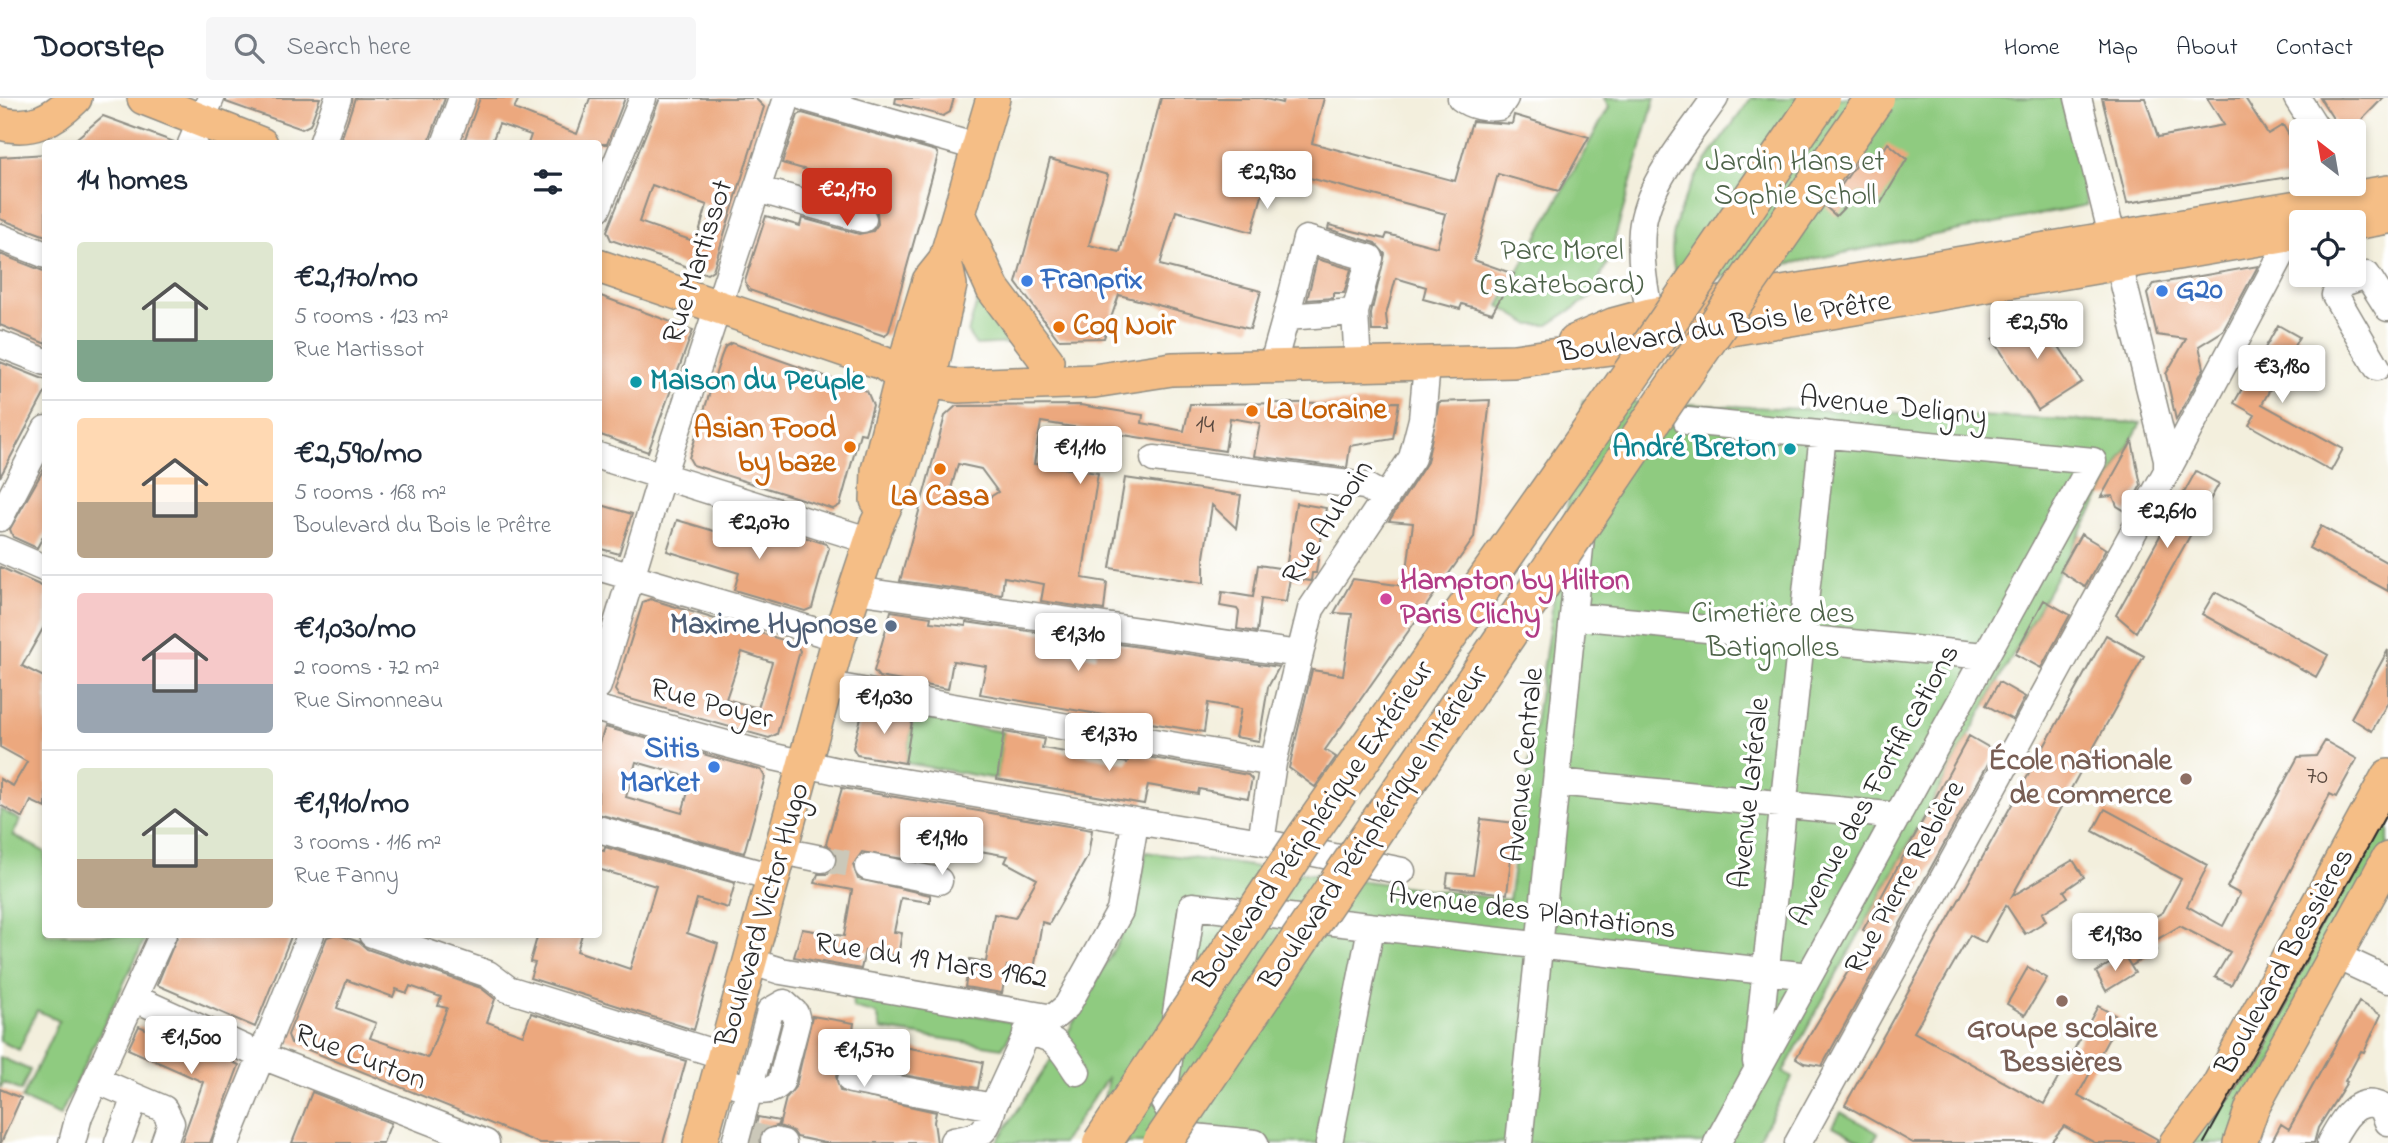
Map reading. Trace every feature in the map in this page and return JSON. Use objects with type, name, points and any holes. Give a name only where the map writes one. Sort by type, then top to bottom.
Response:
[{"type":"highway","name":"Boulevard Périphérique Extérieur","points":[[1102,1143],[1306,837],[1637,366],[1821,98]]},
{"type":"highway","name":"Boulevard Périphérique Intérieur","points":[[1173,1139],[1663,403],[1875,98]]},
{"type":"main road","points":[[0,123],[20,126],[39,124],[54,118],[75,98]]},
{"type":"main road","points":[[144,98],[251,140]]},
{"type":"main road","name":"Boulevard Victor Hugo","points":[[703,1133],[731,1074],[752,962],[839,638],[873,533],[878,470],[911,369],[950,285],[945,261],[993,98]]},
{"type":"main road","name":"Boulevard du Bois le Prêtre","points":[[1543,356],[1652,328],[2368,205]]},
{"type":"main road","points":[[960,214],[993,289],[1047,362]]},
{"type":"main road","name":"Boulevard du Bois le Prêtre","points":[[2113,249],[2289,234]]},
{"type":"main road","points":[[602,266],[958,386],[1094,381],[1161,370]]},
{"type":"main road","name":"Boulevard du Bois le Prêtre","points":[[1543,356],[1613,325],[1652,328]]},
{"type":"main road","points":[[911,369],[1047,362],[1161,370],[1427,365],[1504,362],[1543,356]]},
{"type":"main road","name":"Boulevard Bessières","points":[[2176,1143],[2216,1090],[2388,776]]},
{"type":"main road","name":"Boulevard Bessières","points":[[2240,1143],[2252,1108],[2388,859]]},
{"type":"street","points":[[323,140],[338,98]]},
{"type":"street","points":[[446,140],[462,98]]},
{"type":"street","points":[[602,198],[643,98]]},
{"type":"street","name":"Rue Martissot","points":[[602,673],[662,478],[787,98]]},
{"type":"street","points":[[806,98],[977,147]]},
{"type":"street","points":[[1461,98],[1468,103],[1490,108],[1499,107],[1505,98]]},
{"type":"street","points":[[1652,328],[1642,264],[1645,216],[1661,177],[1715,98]]},
{"type":"street","points":[[2078,98],[2113,249],[2167,459],[2167,471]]},
{"type":"street","points":[[2297,98],[2310,119]]},
{"type":"street","points":[[757,189],[863,219]]},
{"type":"street","points":[[0,237],[42,253]]},
{"type":"street","points":[[1272,368],[1306,239],[1370,258],[1355,312],[1358,366]]},
{"type":"street","name":"Rue Pierre Rebière","points":[[1797,1143],[2167,471],[2289,240]]},
{"type":"street","points":[[2377,367],[2335,295],[2343,284],[2378,272],[2388,308]]},
{"type":"street","points":[[1286,317],[1355,312]]},
{"type":"street","points":[[0,344],[42,360]]},
{"type":"street","name":"Rue Auboin","points":[[1261,842],[1273,763],[1311,609],[1412,458],[1422,419],[1427,365]]},
{"type":"street","name":"Avenue Deligny","points":[[1687,421],[2093,461]]},
{"type":"street","name":"Avenue Latérale","points":[[1755,1074],[1823,435]]},
{"type":"street","points":[[0,518],[42,437]]},
{"type":"street","points":[[602,457],[662,478],[873,533]]},
{"type":"street","points":[[1154,459],[1365,486],[1386,498]]},
{"type":"street","name":"Avenue des Fortifications","points":[[1717,1143],[2093,461]]},
{"type":"street","name":"Avenue Centrale","points":[[1519,1143],[1583,519]]},
{"type":"street","points":[[0,549],[42,567]]},
{"type":"street","points":[[602,568],[839,638]]},
{"type":"street","points":[[855,590],[1299,654]]},
{"type":"street","points":[[1574,616],[1985,656]]},
{"type":"street","points":[[828,685],[1273,763]]},
{"type":"street","name":"Rue Poyer","points":[[602,710],[806,764],[1261,842],[1402,871]]},
{"type":"street","points":[[1556,782],[1898,816]]},
{"type":"street","name":"Rue du 19 Mars 1962","points":[[752,962],[781,971],[1030,1024],[1048,1019],[1064,1010],[1120,911],[1135,822]]},
{"type":"street","points":[[602,830],[779,865],[822,859]]},
{"type":"street","points":[[868,867],[939,881]]},
{"type":"street","name":"Avenue des Plantations","points":[[1173,1139],[1163,1100],[1192,906],[1539,948],[1809,976]]},
{"type":"street","points":[[1329,1143],[1371,928]]},
{"type":"street","points":[[72,1143],[79,1116],[161,938]]},
{"type":"street","points":[[226,1143],[310,938]]},
{"type":"street","points":[[384,938],[488,974],[508,989],[731,1074],[739,1137],[703,1133]]},
{"type":"street","points":[[2334,955],[2388,980]]},
{"type":"street","name":"Rue Curton","points":[[134,998],[262,1056],[486,1143]]},
{"type":"street","points":[[953,1141],[978,1137],[989,1126],[993,1107],[1030,1024],[1056,1042],[1077,1072]]},
{"type":"street","points":[[96,1080],[164,1109],[170,1116],[171,1123],[164,1143]]},
{"type":"street","points":[[851,1080],[993,1107]]},
{"type":"street","points":[[118,1143],[135,1097]]},
{"type":"street","points":[[2330,1143],[2344,1117],[2361,1105],[2373,1103],[2382,1107],[2388,1122]]},
{"type":"street","points":[[1173,1139],[1255,1143]]},
{"type":"green space","name":"Parc Morel (skateboard)","points":[[1604,98],[1655,98],[1609,259],[1591,297],[1548,325],[1531,325],[1499,306],[1609,107]]},
{"type":"green space","name":"Jardin Hans et Sophie Scholl","points":[[1751,98],[2062,98],[2087,205],[1691,283],[1677,279],[1672,254],[1674,230],[1681,206],[1707,160]]},
{"type":"green space","points":[[978,298],[1012,343],[976,345],[968,333]]},
{"type":"green space","name":"Cimetière des Batignolles","points":[[1583,400],[2141,423],[1783,1072],[1792,1078],[1756,1143],[1097,1143],[1108,1077],[1062,1143],[996,1143],[1062,1043],[1136,909],[1146,852],[1509,900]]},
{"type":"green space","points":[[913,716],[1004,732],[997,779],[905,763]]},
{"type":"green space","points":[[2388,798],[2388,846],[2229,1143],[2188,1143]]},
{"type":"green space","points":[[0,809],[20,820],[13,835],[42,850],[42,938],[146,938],[60,1116],[22,1099],[59,1021],[37,1010],[19,1050],[0,1041]]},
{"type":"green space","points":[[852,992],[1012,1022],[1014,1029],[1002,1048],[881,1029],[877,1014],[853,1008]]},
{"type":"green space","points":[[0,1057],[30,1070],[21,1091],[4,1083],[0,1088]]},
{"type":"green space","points":[[1841,1112],[1878,1133],[1872,1143],[1864,1143],[1833,1126]]},
{"type":"building","points":[[226,98],[320,98],[310,125],[302,129],[226,102]]},
{"type":"building","points":[[355,98],[445,98],[429,140],[343,140]]},
{"type":"building","points":[[480,98],[519,98],[514,109],[577,134],[590,98],[625,98],[607,144],[602,144],[602,140],[529,140],[531,135],[499,124],[493,140],[464,140]]},
{"type":"building","points":[[660,98],[755,98],[764,107],[713,270],[707,274],[611,240],[607,231]],"holes":[[[652,185],[707,205],[696,242],[639,222]]]},
{"type":"building","points":[[896,98],[954,98],[950,112],[943,116],[895,103]]},
{"type":"building","points":[[1161,98],[1261,98],[1282,103],[1283,98],[1324,98],[1312,143],[1455,181],[1472,121],[1512,124],[1514,115],[1589,137],[1559,191],[1498,174],[1474,260],[1514,274],[1492,313],[1462,304],[1460,309],[1423,299],[1426,287],[1396,278],[1386,315],[1388,331],[1372,331],[1371,314],[1385,254],[1375,243],[1328,229],[1329,225],[1385,239],[1387,234],[1437,247],[1446,214],[1302,176],[1305,164],[1273,155],[1252,232],[1176,211],[1160,265],[1261,291],[1250,329],[1119,295],[1104,338],[1058,339],[1016,283],[1050,159],[1108,175],[1089,245],[1120,252]]},
{"type":"building","points":[[2102,98],[2145,98],[2158,137],[2224,125],[2207,98],[2245,98],[2268,134],[2283,125],[2289,135],[2289,177],[2127,203]]},
{"type":"building","points":[[2320,98],[2383,98],[2363,119],[2333,119]]},
{"type":"building","points":[[802,113],[936,151],[938,155],[889,331],[885,336],[749,290],[745,281],[766,216],[800,226],[802,218],[859,234],[873,231],[878,224],[876,202],[857,196],[860,185],[782,163],[798,115]]},
{"type":"building","points":[[103,116],[169,140],[75,140]]},
{"type":"building","points":[[1888,143],[1907,159],[1881,203],[1859,192],[1836,216],[1826,207],[1860,159],[1873,167]]},
{"type":"building","points":[[42,154],[42,235],[0,219],[0,157]]},
{"type":"building","points":[[0,254],[42,270],[42,342],[0,325]]},
{"type":"building","points":[[1317,259],[1351,269],[1344,293],[1333,293],[1333,298],[1307,300]]},
{"type":"building","points":[[2258,266],[2223,331],[2199,346],[2204,368],[2176,420],[2166,374],[2186,339],[2157,335],[2147,294],[2154,284]]},
{"type":"building","name":"Maison du Peuple","points":[[602,296],[693,330],[648,452],[602,435]]},
{"type":"building","points":[[2036,311],[2082,382],[2038,410],[1993,339]]},
{"type":"building","points":[[2278,325],[2299,337],[2262,404],[2343,449],[2331,471],[2249,425],[2255,415],[2234,403]]},
{"type":"building","points":[[732,343],[867,391],[873,405],[865,434],[860,433],[840,505],[833,509],[693,465],[689,458],[721,357],[725,347]]},
{"type":"building","points":[[0,362],[42,378],[42,398],[0,477]]},
{"type":"building","name":"Hampton by Hilton Paris Clichy","points":[[1490,400],[1474,538],[1325,750],[1336,757],[1315,787],[1289,768],[1312,670],[1343,675],[1352,614],[1334,613],[1353,579],[1405,586],[1413,523],[1389,521],[1427,462],[1439,402]]},
{"type":"building","points":[[1399,402],[1393,439],[1350,446],[1347,468],[1254,456],[1260,423],[1230,418],[1225,451],[1041,422],[1034,464],[1098,473],[1082,578],[1107,582],[1104,610],[1041,601],[1044,584],[1004,577],[1002,595],[900,581],[945,416],[956,406],[1080,405],[1143,415],[1142,423],[1184,431],[1190,404]],"holes":[[[958,464],[981,469],[998,492],[974,507],[947,503]]]},
{"type":"building","points":[[2132,441],[2141,485],[2127,512],[2117,506],[2113,496],[2101,497]]},
{"type":"building","points":[[2196,471],[2219,484],[2136,632],[2116,615]]},
{"type":"building","points":[[42,472],[42,539],[37,548],[13,537],[10,529]]},
{"type":"building","points":[[1125,478],[1241,495],[1236,528],[1212,505],[1204,557],[1204,583],[1110,568]]},
{"type":"building","points":[[1296,503],[1326,508],[1316,573],[1312,573],[1311,581],[1290,578],[1286,602],[1261,599],[1257,632],[1237,629],[1239,612],[1237,609],[1220,606],[1222,592],[1253,597],[1258,565],[1286,569]]},
{"type":"building","points":[[602,505],[632,514],[619,554],[602,549]]},
{"type":"building","points":[[677,520],[748,541],[755,521],[826,544],[829,548],[812,608],[805,611],[734,590],[739,573],[667,551]]},
{"type":"building","points":[[2321,526],[2388,563],[2388,591],[2309,548]]},
{"type":"building","points":[[2081,534],[2106,549],[2085,587],[2060,571]]},
{"type":"building","points":[[0,567],[42,586],[42,630],[22,666],[42,676],[42,806],[31,801],[23,818],[0,805],[0,779],[13,786],[27,762],[0,747]]},
{"type":"building","points":[[2215,592],[2328,655],[2316,677],[2202,614]]},
{"type":"building","points":[[650,599],[796,644],[800,651],[777,734],[769,738],[619,696],[615,690],[643,602]],"holes":[[[742,652],[772,662],[758,708],[726,699]]]},
{"type":"building","points":[[2044,600],[2070,615],[2041,668],[2015,654]]},
{"type":"building","points":[[891,611],[931,617],[930,622],[966,626],[966,622],[1070,637],[1068,653],[1096,657],[1098,641],[1279,667],[1268,687],[1259,741],[1235,737],[1241,709],[1208,703],[1204,732],[980,694],[986,666],[953,661],[948,689],[879,677],[874,671]]},
{"type":"building","points":[[2106,635],[2144,656],[2012,896],[2073,860],[2084,877],[2064,891],[2068,897],[2042,913],[2046,921],[2025,934],[2006,905],[1985,943],[1970,935],[1914,1032],[2044,1104],[2098,1006],[2120,1018],[2078,1095],[2157,1139],[2157,1143],[2095,1143],[2064,1126],[2050,1143],[1913,1143],[1845,1105]]},
{"type":"building","points":[[2388,650],[2388,702],[2372,731],[2351,718]]},
{"type":"building","points":[[1999,682],[2025,697],[2013,720],[1986,705]]},
{"type":"building","points":[[869,709],[913,716],[905,763],[857,755],[853,748],[862,714]]},
{"type":"building","points":[[605,727],[761,770],[765,777],[744,853],[602,815],[602,736]],"holes":[[[636,762],[692,778],[682,813],[626,797]]]},
{"type":"building","points":[[1004,732],[1044,739],[1042,748],[1127,763],[1131,754],[1248,775],[1252,779],[1248,798],[1199,789],[1198,794],[1148,785],[1144,804],[997,779]]},
{"type":"building","points":[[1969,736],[1995,751],[1822,1066],[1804,1063],[1796,1058],[1853,963],[1860,966],[1876,938],[1863,930]]},
{"type":"building","points":[[2325,741],[2357,759],[2336,797],[2330,794],[2231,985],[2215,977],[2230,952],[2180,926],[2151,943],[2156,950],[2131,966],[2118,946],[2144,930],[2141,925],[2163,912],[2181,879],[2093,831],[2105,809],[2208,865],[2187,906],[2223,926],[2240,894],[2227,887],[2298,757],[2316,756]]},
{"type":"building","points":[[842,788],[1092,830],[1088,856],[1049,924],[1042,922],[1034,970],[1007,966],[1002,993],[965,987],[970,959],[986,962],[994,914],[1015,918],[1037,879],[1005,862],[1008,856],[969,849],[968,858],[929,852],[927,863],[862,852],[853,865],[858,879],[930,895],[930,902],[901,898],[894,932],[902,933],[898,956],[865,951],[861,969],[794,957],[802,929],[844,936],[852,890],[815,883],[818,874],[828,874],[837,863],[837,853],[826,844]]},
{"type":"building","points":[[1481,819],[1515,823],[1507,894],[1446,887],[1448,873],[1473,875]]},
{"type":"building","points":[[605,847],[735,883],[728,908],[697,899],[687,933],[718,944],[694,1030],[530,978],[535,963],[530,962],[537,938],[581,938],[577,951],[630,969],[656,886],[602,870],[602,850]]},
{"type":"building","points":[[176,938],[290,938],[255,1027],[157,985]]},
{"type":"building","points":[[327,938],[348,938],[359,942],[367,949],[481,988],[495,999],[487,1022],[523,1035],[531,1013],[686,1061],[663,1143],[539,1143],[291,1043],[288,1035]],"holes":[[[347,980],[393,997],[396,989],[407,993],[410,986],[441,997],[438,1006],[447,1008],[428,1058],[370,1038],[376,1023],[337,1008]]]},
{"type":"building","points":[[2124,955],[2135,973],[2106,991],[2096,972]]},
{"type":"building","points":[[2028,967],[2047,978],[2025,1015],[2007,1004]]},
{"type":"building","points":[[2359,1002],[2381,1015],[2364,1052],[2361,1051],[2345,1081],[2347,1082],[2318,1128],[2314,1143],[2271,1143],[2281,1124],[2289,1129]]},
{"type":"building","points":[[812,1016],[854,1023],[852,1037],[983,1062],[978,1088],[846,1065],[836,1076],[840,1091],[936,1112],[934,1122],[937,1143],[825,1143],[797,1137],[793,1131],[779,1126],[786,1098],[796,1086]]},
{"type":"building","points":[[151,1023],[239,1065],[210,1143],[181,1143],[203,1082],[128,1049],[139,1026],[148,1030]]},
{"type":"building","points":[[0,1089],[21,1098],[1,1143],[0,1143]]},
{"type":"building","points":[[312,1092],[391,1123],[383,1143],[292,1143]]},
{"type":"building","points":[[758,1117],[779,1121],[777,1126],[763,1130],[759,1143],[751,1143]]},
{"type":"tunnel","points":[[822,859],[868,867]]},
{"type":"tunnel","points":[[745,1134],[774,1141]]},
{"type":"tram line","points":[[2204,1143],[2388,811]]},
{"type":"place","name":"Franprix","points":[[1027,281]]},
{"type":"place","name":"G20","points":[[2162,291]]},
{"type":"place","name":"Coq Noir","points":[[1059,327]]},
{"type":"place","name":"Maison du Peuple","points":[[636,382]]},
{"type":"place","name":"La Loraine","points":[[1252,411]]},
{"type":"place","name":"Asian Food by baze","points":[[850,447]]},
{"type":"place","name":"André Breton","points":[[1790,449]]},
{"type":"place","name":"La Casa","points":[[940,469]]},
{"type":"place","name":"Hampton by Hilton Paris Clichy","points":[[1386,599]]},
{"type":"place","name":"Maxime Hypnose","points":[[891,626]]},
{"type":"place","name":"Sitis Market","points":[[714,767]]},
{"type":"place","name":"École nationale de commerce","points":[[2186,779]]},
{"type":"place","name":"Groupe scolaire Bessières","points":[[2062,1001]]}]
